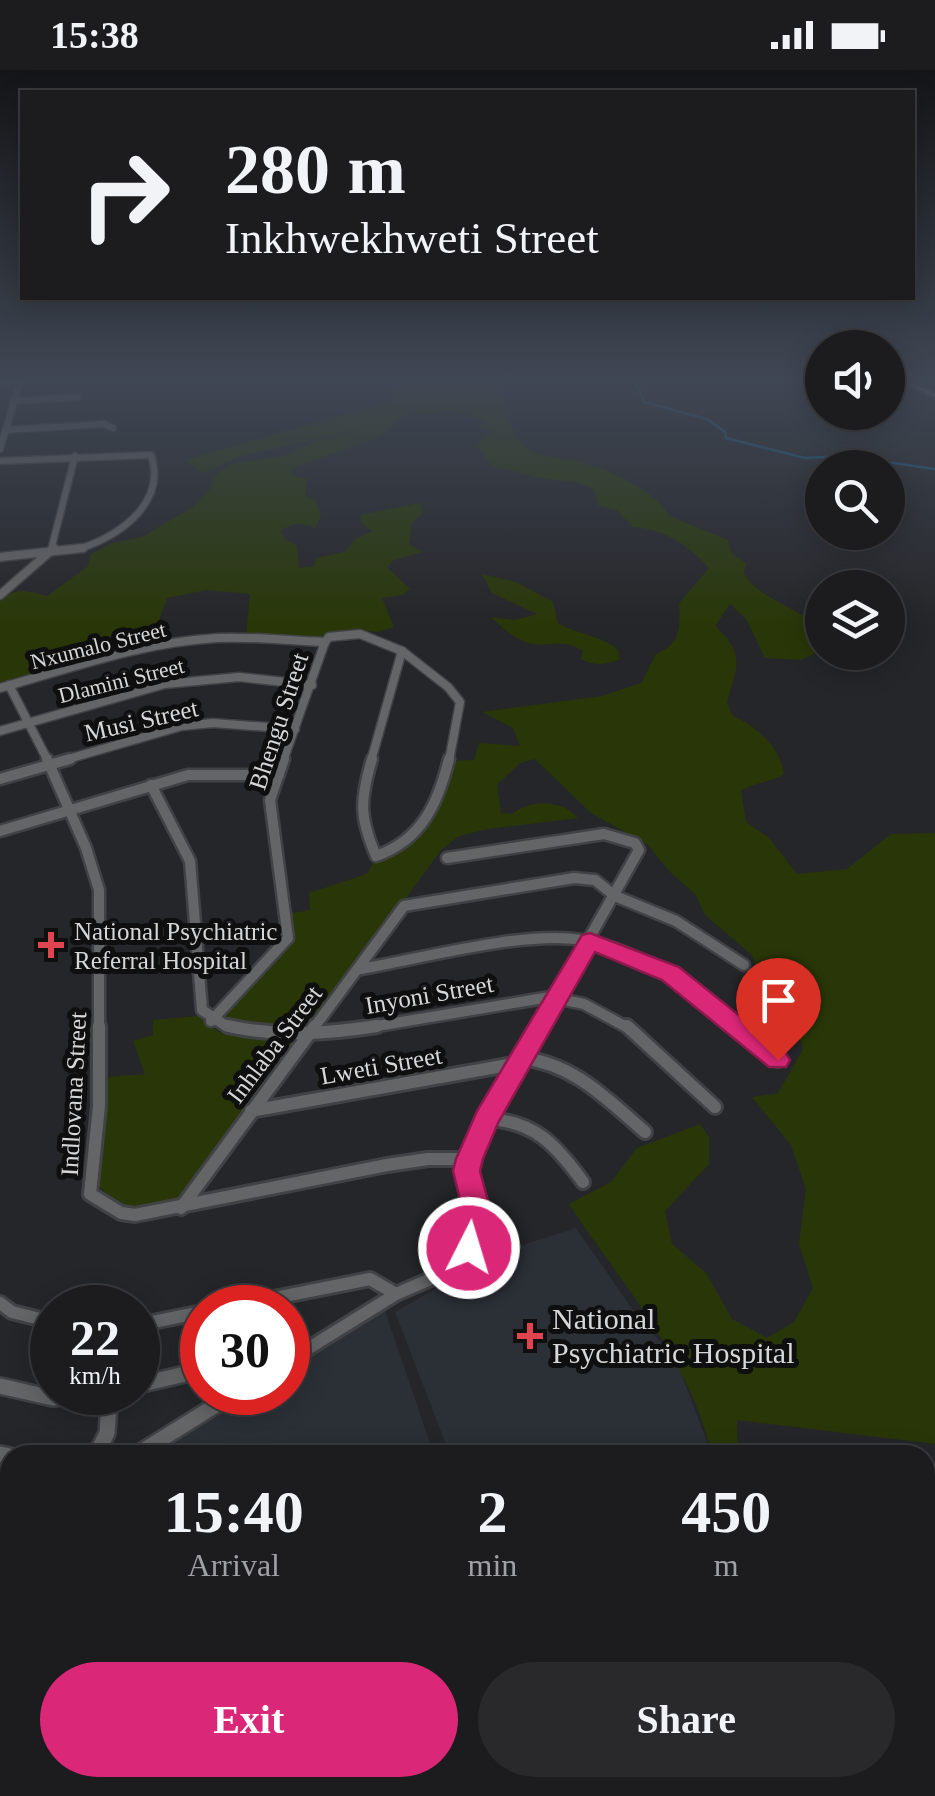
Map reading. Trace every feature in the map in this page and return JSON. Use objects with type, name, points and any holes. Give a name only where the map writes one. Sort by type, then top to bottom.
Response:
[{"type":"street","points":[[0,595],[50,554],[60,532],[74,463]]},
{"type":"street","points":[[0,556],[50,554],[104,542],[142,512],[151,490],[154,463]]},
{"type":"street","name":"Nxumalo Street","points":[[4,687],[135,650],[181,642],[253,638],[325,642],[328,637],[348,634],[377,636],[403,649]]},
{"type":"street","name":"Bhengu Street","points":[[211,1021],[288,938],[270,800],[325,642]]},
{"type":"street","points":[[403,649],[460,699],[462,707],[436,803],[400,846],[376,856],[364,827],[361,796],[403,649]]},
{"type":"street","name":"Dlamini Street","points":[[0,730],[165,684],[203,678],[239,677],[312,685]]},
{"type":"street","name":"Indlovana Street","points":[[4,687],[31,722],[100,890],[100,1106],[90,1194],[120,1213],[136,1215],[387,1165],[470,1159]]},
{"type":"street","name":"Musi Street","points":[[0,779],[182,726],[213,723],[295,729]]},
{"type":"street","points":[[0,831],[208,772],[279,775]]},
{"type":"street","points":[[152,786],[190,860],[202,1010],[211,1021]]},
{"type":"street","points":[[310,1347],[396,1294],[433,1278],[469,1248],[477,1212],[467,1171],[486,1119],[639,850],[635,843],[604,834],[447,858]]},
{"type":"street","name":"Inhlaba Street","points":[[180,1208],[404,906],[574,878],[596,880],[615,896]]},
{"type":"street","points":[[615,896],[676,921],[744,965]]},
{"type":"street","points":[[360,969],[546,937],[574,936],[670,974],[778,1060]]},
{"type":"street","points":[[558,997],[617,1019],[715,1107]]},
{"type":"street","name":"Inyoni Street","points":[[211,1021],[237,1031],[307,1035],[558,997]]},
{"type":"street","points":[[520,1060],[549,1060],[565,1066],[645,1132]]},
{"type":"street","name":"Lweti Street","points":[[250,1112],[520,1060]]},
{"type":"street","points":[[486,1119],[511,1119],[530,1125],[553,1141],[583,1182]]},
{"type":"street","points":[[310,1291],[370,1279],[396,1294]]},
{"type":"street","points":[[0,1302],[12,1312],[30,1316]]},
{"type":"street","points":[[310,1345],[315,1344]]},
{"type":"street","points":[[0,1386],[30,1396]]},
{"type":"street","points":[[104,1445],[110,1415]]},
{"type":"street","points":[[152,1445],[199,1415]]},
{"type":"shaded area","name":"National Psychiatric Hospital","points":[[576,1228],[635,1313],[676,1360],[708,1445],[446,1445],[395,1312],[498,1253]]},
{"type":"shaded area","points":[[385,1311],[431,1445],[168,1445],[217,1415],[310,1415],[310,1357]]},
{"type":"green space","points":[[189,463],[227,463],[203,473]]},
{"type":"green space","points":[[239,463],[308,463],[290,469],[293,476],[307,479],[305,495],[316,501],[321,516],[315,528],[299,523],[280,530],[284,538],[297,546],[299,568],[314,566],[317,558],[346,551],[354,540],[372,531],[361,522],[361,515],[420,503],[422,514],[412,523],[409,544],[423,552],[394,560],[387,567],[410,589],[402,595],[382,598],[394,627],[378,632],[348,629],[311,639],[246,634],[250,594],[207,590],[167,598],[159,621],[165,640],[0,682],[0,601],[22,591],[47,596],[88,566],[91,554],[112,543],[142,537],[193,507],[211,488],[213,477],[230,464]]},
{"type":"green space","points":[[489,463],[580,463],[614,474],[642,489],[669,516],[728,540],[732,554],[746,563],[744,573],[758,589],[805,617],[805,658],[801,660],[765,658],[746,619],[730,604],[715,626],[735,653],[736,670],[727,702],[733,716],[766,739],[778,755],[784,774],[741,791],[746,822],[768,837],[797,874],[847,869],[891,834],[935,833],[935,1444],[737,1420],[738,1445],[709,1445],[688,1386],[671,1354],[569,1204],[611,1182],[637,1148],[700,1124],[709,1137],[709,1164],[665,1211],[672,1244],[706,1273],[732,1319],[767,1338],[794,1322],[813,1288],[799,1244],[806,1189],[791,1145],[752,1097],[778,1093],[803,1049],[796,1024],[764,985],[752,955],[705,915],[695,894],[648,845],[591,813],[535,759],[520,763],[497,785],[501,813],[512,814],[546,803],[563,807],[578,818],[459,836],[441,850],[325,1009],[301,1029],[239,1027],[216,1020],[284,952],[292,939],[288,914],[310,910],[309,893],[367,874],[374,861],[392,855],[418,836],[436,809],[453,761],[474,760],[479,743],[520,746],[513,728],[482,712],[602,696],[641,683],[656,654],[675,640],[679,603],[709,568],[675,540],[633,527],[617,510],[598,506],[595,490],[587,486],[492,467]]},
{"type":"green space","points":[[482,574],[516,582],[553,602],[558,623],[611,645],[618,650],[620,659],[591,663],[581,659],[583,651],[570,645],[534,644],[516,637],[491,617],[515,620],[537,614],[492,593]]},
{"type":"green space","points":[[198,1016],[219,1032],[302,1038],[190,1194],[154,1208],[119,1202],[98,1185],[106,1077],[145,1074],[133,1041],[153,1035],[153,1020]]},
{"type":"waterway","points":[[890,463],[935,469]]},
{"type":"place","name":"National Psychiatric Referral Hospital","points":[[51,945]]},
{"type":"place","name":"National Psychiatric Hospital","points":[[530,1336]]},
{"type":"route","points":[[469,1248],[477,1212],[467,1171],[470,1159],[486,1119],[590,941],[649,962],[670,974],[778,1060]]}]
